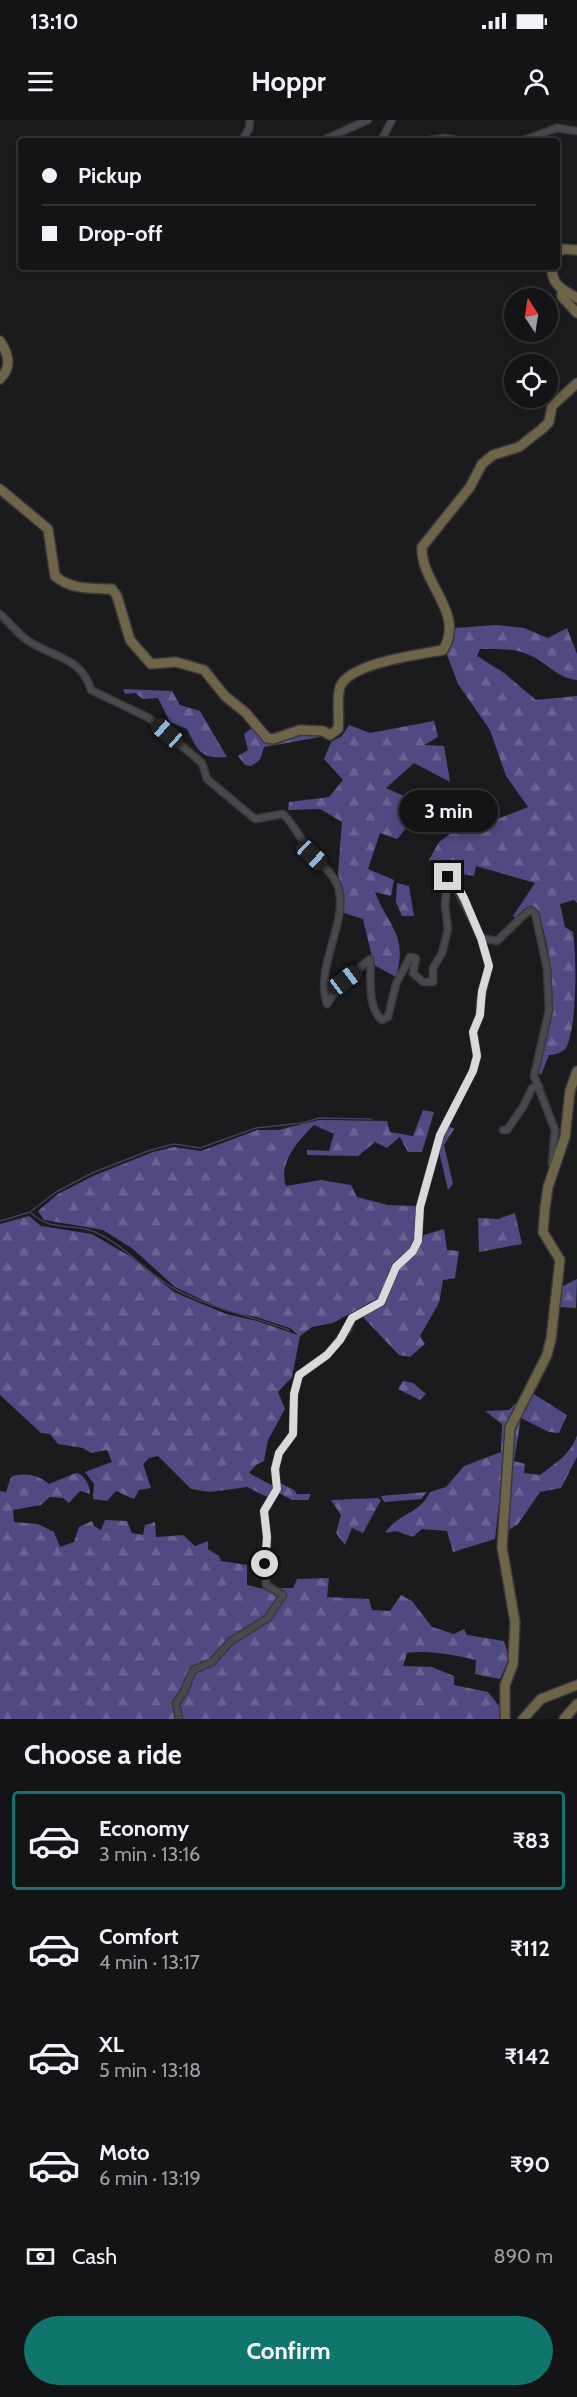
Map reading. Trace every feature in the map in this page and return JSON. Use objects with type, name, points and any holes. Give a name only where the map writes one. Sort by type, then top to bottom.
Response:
[{"type":"street","points":[[243,138],[249,129],[250,120]]},
{"type":"street","points":[[328,138],[368,120]]},
{"type":"street","points":[[383,138],[392,120]]},
{"type":"street","points":[[530,138],[557,129],[577,131]]},
{"type":"street","points":[[560,251],[562,249],[577,250]]},
{"type":"street","points":[[552,270],[554,281],[562,290],[577,298]]},
{"type":"street","points":[[562,290],[562,297],[577,313]]},
{"type":"street","points":[[0,341],[9,360],[8,370],[0,379]]},
{"type":"street","points":[[0,489],[48,529],[55,576],[63,583],[76,587],[111,589],[117,597],[130,640],[151,664],[176,662],[204,670],[225,696],[246,713],[267,738],[273,740],[300,730],[323,731],[330,735],[338,729],[339,698],[341,686],[346,678],[390,660],[443,650],[448,642],[449,621],[441,597],[426,575],[422,547],[470,486],[482,464],[493,455],[519,447],[542,429],[549,422],[552,406],[577,383]]},
{"type":"street","points":[[0,614],[27,640],[75,664],[88,678],[91,690],[149,718],[202,764],[207,779],[255,819],[283,814],[288,819],[312,855],[333,876],[340,896],[325,972],[327,1004],[338,987],[370,959],[370,990],[378,1016],[382,1020],[388,1017],[396,984],[410,957],[416,958],[413,973],[423,982],[433,982],[433,968],[442,954],[448,929],[445,905],[448,877],[454,880],[458,888],[481,938],[489,966],[482,991],[480,1015],[473,1032],[477,1056],[465,1091],[453,1107],[440,1135],[420,1207],[418,1241],[413,1251],[396,1267],[381,1302],[352,1318],[340,1340],[327,1355],[299,1375],[296,1383],[293,1434],[279,1453],[275,1469],[277,1489],[264,1511],[267,1537],[266,1585],[283,1595],[267,1618],[231,1641],[212,1662],[193,1670],[188,1684],[176,1702],[179,1719]]},
{"type":"street","points":[[481,938],[497,941],[526,913],[531,910],[535,913],[541,935],[548,983],[549,1010],[534,1076],[555,1130],[551,1176]]},
{"type":"street","points":[[505,1719],[505,1685],[513,1664],[515,1622],[501,1547],[512,1419],[535,1381],[551,1339],[560,1270],[559,1254],[543,1232],[548,1187],[566,1137],[570,1091],[577,1073]]},
{"type":"street","points":[[503,1130],[507,1130],[517,1116],[532,1088],[538,1086]]},
{"type":"street","points":[[523,1719],[541,1699],[577,1685]]},
{"type":"street","points":[[564,1719],[577,1704]]},
{"type":"green space","points":[[496,625],[524,628],[548,638],[567,628],[577,654],[577,680],[557,673],[534,657],[522,652],[480,649],[477,656],[504,673],[536,700],[577,696],[577,903],[574,900],[560,904],[565,927],[573,932],[574,1009],[570,1038],[566,1048],[549,1055],[541,1075],[536,1071],[552,1002],[549,956],[542,925],[531,907],[517,919],[513,916],[535,883],[476,866],[474,876],[446,871],[429,860],[439,842],[464,824],[495,820],[528,807],[506,776],[490,730],[458,684],[446,652],[453,643],[454,628]]},
{"type":"green space","points":[[123,689],[172,691],[180,705],[200,711],[227,757],[211,757],[201,752],[187,729],[170,722],[158,698],[143,699],[135,693],[125,694]]},
{"type":"green space","points":[[434,721],[438,737],[424,745],[444,746],[450,782],[414,763],[386,788],[415,801],[420,812],[397,839],[380,833],[368,869],[394,880],[391,896],[375,892],[398,941],[400,951],[396,977],[374,965],[363,919],[341,912],[342,891],[338,873],[342,822],[320,809],[288,810],[289,802],[329,797],[343,780],[324,759],[331,742],[342,736],[349,725],[370,733]]},
{"type":"green space","points":[[253,727],[265,740],[303,732],[326,736],[264,747],[260,760],[251,766],[245,765],[238,756],[248,750],[244,734]]},
{"type":"green space","points":[[397,883],[409,886],[414,916],[402,916],[396,902]]},
{"type":"green space","points":[[423,1110],[434,1112],[422,1152],[408,1152],[400,1137],[387,1148],[375,1142],[358,1156],[307,1155],[307,1150],[329,1151],[334,1134],[314,1125],[296,1145],[287,1160],[284,1177],[286,1186],[321,1180],[351,1185],[357,1197],[388,1205],[417,1206],[417,1230],[411,1248],[389,1271],[380,1297],[333,1323],[312,1327],[300,1336],[292,1377],[278,1392],[285,1409],[268,1440],[264,1461],[256,1465],[249,1473],[273,1486],[269,1498],[247,1487],[210,1492],[191,1489],[158,1456],[149,1458],[143,1464],[151,1488],[139,1490],[134,1499],[116,1491],[107,1501],[93,1499],[94,1484],[85,1472],[112,1462],[107,1450],[91,1453],[83,1448],[58,1444],[50,1434],[41,1433],[0,1395],[0,1224],[29,1216],[41,1226],[92,1234],[131,1257],[174,1292],[226,1314],[257,1321],[298,1335],[290,1328],[256,1317],[226,1311],[175,1287],[133,1249],[103,1230],[44,1220],[38,1211],[58,1194],[93,1176],[153,1152],[174,1147],[201,1151],[257,1130],[278,1130],[319,1120],[387,1121],[390,1132],[413,1136]]},
{"type":"green space","points":[[447,1125],[454,1129],[444,1145],[453,1184],[448,1190],[438,1147]]},
{"type":"green space","points":[[515,1213],[522,1244],[479,1252],[478,1218],[498,1219]]},
{"type":"green space","points":[[444,1229],[447,1250],[459,1251],[455,1278],[443,1280],[439,1303],[420,1336],[425,1344],[410,1357],[399,1355],[361,1315],[382,1304],[397,1269],[415,1253],[424,1235]]},
{"type":"green space","points":[[577,1279],[576,1308],[558,1307],[561,1287]]},
{"type":"green space","points":[[403,1381],[413,1383],[426,1394],[420,1400],[398,1389]]},
{"type":"green space","points":[[532,1393],[567,1415],[559,1433],[549,1432],[521,1418],[514,1461],[525,1464],[524,1473],[540,1475],[567,1453],[577,1435],[577,1457],[561,1488],[540,1492],[518,1524],[504,1533],[513,1430]]},
{"type":"green space","points":[[516,1403],[518,1406],[508,1425],[495,1539],[453,1552],[447,1531],[422,1529],[413,1537],[396,1531],[385,1533],[396,1521],[415,1510],[430,1492],[446,1487],[464,1466],[501,1452],[502,1424],[485,1411],[509,1410]]},
{"type":"green space","points":[[76,1473],[86,1481],[90,1494],[80,1491],[69,1503],[63,1498],[50,1497],[41,1505],[13,1510],[14,1522],[38,1524],[54,1532],[60,1547],[74,1542],[79,1527],[92,1521],[94,1526],[101,1530],[105,1520],[127,1521],[132,1533],[143,1535],[145,1525],[155,1522],[156,1537],[183,1535],[195,1546],[208,1541],[208,1549],[219,1556],[221,1561],[247,1565],[247,1585],[277,1592],[280,1596],[267,1617],[256,1622],[218,1657],[196,1666],[173,1702],[177,1719],[0,1719],[0,1491],[6,1492],[11,1477],[16,1475],[31,1475],[49,1484]]},
{"type":"green space","points":[[278,1482],[297,1494],[311,1494],[308,1500],[292,1500],[279,1493]]},
{"type":"green space","points":[[427,1492],[421,1499],[384,1502],[381,1496]]},
{"type":"green space","points":[[377,1498],[381,1500],[363,1533],[352,1528],[345,1545],[336,1533],[341,1515],[331,1500]]},
{"type":"green space","points":[[329,1578],[327,1597],[369,1599],[372,1610],[390,1611],[401,1595],[412,1601],[432,1627],[454,1634],[464,1629],[467,1635],[504,1641],[509,1658],[500,1679],[475,1674],[476,1660],[442,1654],[407,1653],[403,1666],[432,1667],[454,1676],[454,1685],[488,1692],[500,1707],[500,1719],[182,1719],[179,1705],[196,1671],[220,1659],[234,1642],[269,1619],[284,1595],[278,1588],[293,1588],[297,1579]]},
{"type":"waterway","points":[[0,1221],[30,1212],[56,1192],[92,1173],[151,1150],[174,1144],[200,1148],[256,1128],[302,1123],[319,1118],[372,1119]]},
{"type":"waterway","points":[[31,1213],[47,1223],[95,1232],[117,1245],[166,1284],[191,1297],[289,1330]]},
{"type":"route","points":[[265,1564],[267,1529],[264,1511],[277,1489],[274,1474],[279,1453],[293,1434],[294,1394],[299,1375],[327,1355],[348,1329],[352,1318],[375,1308],[381,1302],[396,1267],[413,1251],[418,1241],[420,1207],[440,1135],[453,1107],[465,1091],[477,1056],[473,1032],[480,1015],[483,985],[489,966],[481,938],[464,898],[454,880],[448,877]]}]
